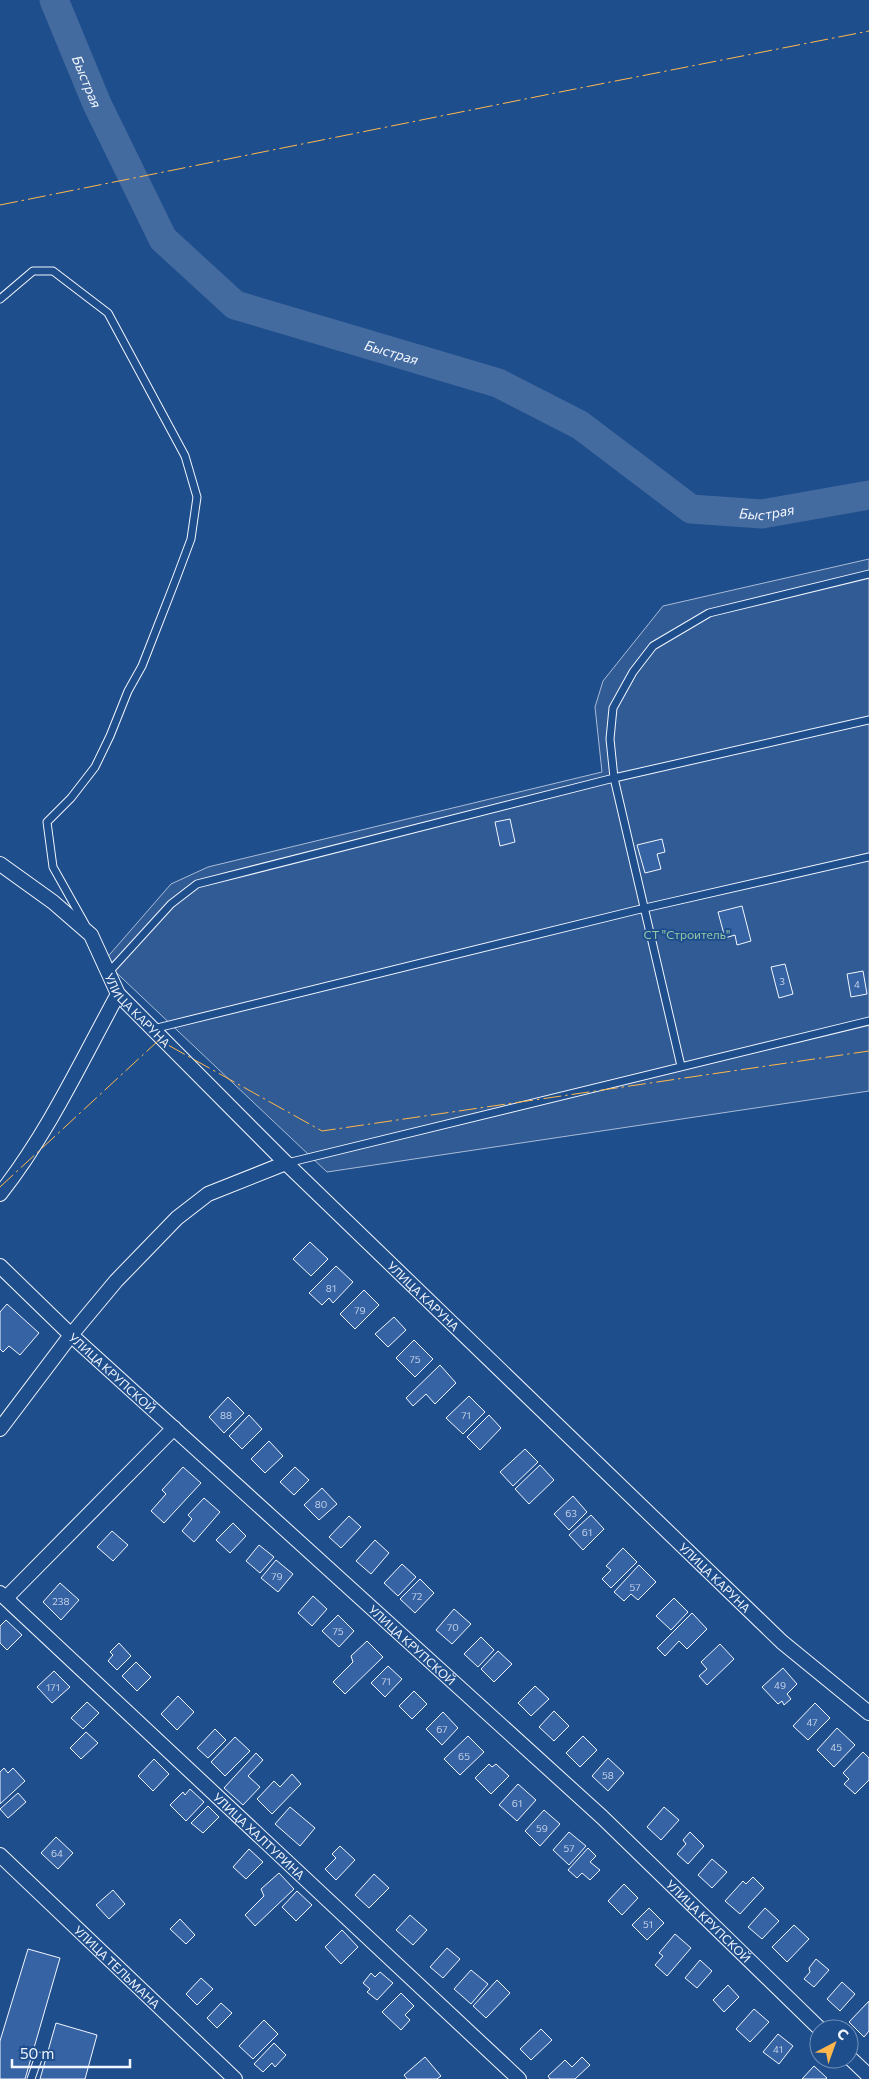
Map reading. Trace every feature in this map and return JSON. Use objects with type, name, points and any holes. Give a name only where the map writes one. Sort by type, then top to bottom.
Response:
[{"type":"street","name":"УЛИЦА КАРУНА","points":[[0,864],[53,902],[91,935],[118,994],[286,1163],[782,1642],[869,1713]]},
{"type":"street","points":[[0,1194],[24,1163],[51,1118],[118,994]]},
{"type":"street","points":[[0,1429],[71,1334],[116,1282],[177,1218],[208,1194],[286,1163]]},
{"type":"street","name":"УЛИЦА КРУПСКОЙ","points":[[0,1266],[71,1334],[602,1817],[810,2019]]},
{"type":"street","points":[[3,1596],[174,1428]]},
{"type":"street","name":"УЛИЦА ХАЛТУРИНА","points":[[3,1596],[519,2079]]},
{"type":"street","name":"УЛИЦА ТЕЛЬМАНА","points":[[0,1855],[235,2079]]},
{"type":"street","points":[[859,2066],[869,2076]]},
{"type":"lane","points":[[0,299],[33,271],[53,270],[108,312],[185,456],[197,497],[190,539],[176,579],[145,659],[128,691],[110,736],[95,767],[71,798],[47,822],[53,867],[91,935]]},
{"type":"lane","points":[[682,1066],[614,778],[610,738],[613,708],[634,672],[653,646],[709,613],[869,574]]},
{"type":"lane","points":[[108,973],[171,904],[197,884],[614,778],[869,720]]},
{"type":"lane","points":[[153,1029],[645,908],[869,857]]},
{"type":"lane","points":[[286,1163],[869,1021]]},
{"type":"lane","points":[[31,2079],[39,2056]]},
{"type":"shaded area","name":"СТ \"Строитель\"","points":[[869,559],[869,1091],[327,1172],[104,961],[171,884],[208,867],[602,772],[595,707],[603,681],[663,606]]},
{"type":"building","points":[[510,819],[515,842],[500,846],[495,822]]},
{"type":"building","points":[[662,839],[665,852],[657,854],[661,869],[645,873],[637,845]]},
{"type":"building","points":[[742,906],[751,941],[737,945],[735,935],[725,938],[718,912]]},
{"type":"building","points":[[785,964],[793,994],[779,998],[771,967]]},
{"type":"building","points":[[863,971],[867,994],[851,997],[847,974]]},
{"type":"building","points":[[310,1242],[328,1259],[311,1276],[293,1259]]},
{"type":"building","points":[[336,1266],[353,1282],[333,1303],[329,1298],[322,1305],[309,1293]]},
{"type":"building","points":[[364,1290],[379,1305],[355,1329],[340,1314]]},
{"type":"building","points":[[7,1304],[39,1333],[20,1355],[9,1346],[3,1352],[0,1349],[0,1312]]},
{"type":"building","points":[[394,1317],[406,1330],[388,1347],[375,1334]]},
{"type":"building","points":[[414,1340],[433,1359],[415,1377],[396,1358]]},
{"type":"building","points":[[440,1365],[456,1383],[435,1404],[426,1394],[413,1406],[406,1398]]},
{"type":"building","points":[[469,1396],[485,1412],[463,1434],[446,1418]]},
{"type":"building","points":[[228,1397],[244,1413],[224,1433],[209,1417]]},
{"type":"building","points":[[249,1415],[262,1429],[242,1449],[229,1436]]},
{"type":"building","points":[[489,1415],[501,1428],[480,1450],[467,1437]]},
{"type":"building","points":[[269,1441],[283,1456],[265,1473],[251,1459]]},
{"type":"building","points":[[525,1449],[538,1462],[513,1486],[500,1472]]},
{"type":"building","points":[[540,1465],[554,1480],[529,1504],[515,1489]]},
{"type":"building","points":[[183,1467],[201,1483],[164,1523],[151,1511],[166,1494],[162,1490]]},
{"type":"building","points":[[295,1467],[309,1480],[294,1495],[280,1482]]},
{"type":"building","points":[[322,1488],[337,1504],[319,1520],[304,1505]]},
{"type":"building","points":[[573,1496],[587,1512],[569,1530],[554,1514]]},
{"type":"building","points":[[204,1498],[220,1512],[194,1542],[182,1531],[192,1519],[188,1515]]},
{"type":"building","points":[[591,1515],[604,1529],[583,1550],[569,1535]]},
{"type":"building","points":[[349,1516],[361,1527],[341,1548],[329,1537]]},
{"type":"building","points":[[233,1523],[246,1536],[230,1553],[216,1540]]},
{"type":"building","points":[[112,1531],[128,1545],[113,1561],[97,1547]]},
{"type":"building","points":[[375,1540],[389,1553],[371,1574],[356,1561]]},
{"type":"building","points":[[259,1545],[274,1557],[260,1573],[246,1561]]},
{"type":"building","points":[[623,1548],[637,1562],[611,1588],[602,1579],[611,1570],[606,1566]]},
{"type":"building","points":[[276,1560],[293,1574],[278,1592],[261,1578]]},
{"type":"building","points":[[402,1564],[416,1577],[398,1596],[384,1583]]},
{"type":"building","points":[[639,1565],[656,1582],[638,1600],[631,1594],[624,1601],[614,1592]]},
{"type":"building","points":[[420,1579],[434,1593],[415,1613],[400,1599]]},
{"type":"building","points":[[60,1583],[79,1600],[61,1620],[43,1602]]},
{"type":"building","points":[[313,1596],[327,1609],[312,1626],[298,1613]]},
{"type":"building","points":[[674,1598],[688,1612],[671,1630],[656,1616]]},
{"type":"building","points":[[454,1609],[471,1624],[452,1644],[436,1630]]},
{"type":"building","points":[[692,1613],[707,1629],[687,1649],[679,1641],[665,1656],[657,1648]]},
{"type":"building","points":[[338,1615],[354,1631],[339,1647],[322,1631]]},
{"type":"building","points":[[6,1620],[22,1635],[7,1650],[0,1643],[0,1626]]},
{"type":"building","points":[[481,1637],[494,1650],[478,1667],[464,1654]]},
{"type":"building","points":[[367,1641],[383,1657],[345,1694],[333,1682],[353,1662],[351,1656]]},
{"type":"building","points":[[119,1643],[131,1656],[117,1670],[108,1661],[113,1655],[110,1652]]},
{"type":"building","points":[[720,1644],[734,1659],[707,1685],[699,1676],[707,1669],[701,1662]]},
{"type":"building","points":[[498,1651],[512,1664],[494,1682],[481,1669]]},
{"type":"building","points":[[136,1662],[151,1677],[137,1691],[122,1676]]},
{"type":"building","points":[[388,1666],[402,1679],[385,1697],[371,1683]]},
{"type":"building","points":[[783,1668],[797,1684],[787,1694],[791,1699],[784,1705],[782,1701],[778,1704],[762,1687]]},
{"type":"building","points":[[54,1671],[70,1687],[52,1703],[37,1687]]},
{"type":"building","points":[[535,1686],[549,1699],[531,1716],[518,1703]]},
{"type":"building","points":[[414,1691],[427,1704],[412,1719],[399,1706]]},
{"type":"building","points":[[178,1696],[194,1712],[177,1730],[161,1714]]},
{"type":"building","points":[[87,1702],[99,1713],[83,1729],[71,1718]]},
{"type":"building","points":[[815,1703],[830,1718],[808,1740],[793,1726]]},
{"type":"building","points":[[554,1711],[569,1726],[554,1741],[539,1727]]},
{"type":"building","points":[[443,1712],[458,1728],[442,1745],[426,1729]]},
{"type":"building","points":[[837,1728],[855,1745],[834,1767],[817,1750]]},
{"type":"building","points":[[215,1729],[226,1740],[208,1758],[197,1748]]},
{"type":"building","points":[[86,1732],[98,1743],[81,1759],[70,1748]]},
{"type":"building","points":[[468,1736],[484,1752],[460,1775],[444,1759]]},
{"type":"building","points":[[583,1736],[597,1750],[580,1767],[566,1753]]},
{"type":"building","points":[[235,1737],[250,1751],[225,1776],[211,1762]]},
{"type":"building","points":[[863,1752],[869,1758],[869,1780],[855,1794],[844,1784],[849,1779],[843,1773]]},
{"type":"building","points":[[256,1753],[263,1760],[248,1776],[260,1787],[243,1805],[224,1788]]},
{"type":"building","points":[[608,1758],[624,1773],[608,1791],[592,1776]]},
{"type":"building","points":[[154,1759],[169,1774],[153,1791],[138,1776]]},
{"type":"building","points":[[489,1764],[492,1767],[496,1764],[509,1776],[491,1794],[475,1778]]},
{"type":"building","points":[[4,1768],[8,1773],[13,1768],[25,1781],[0,1804],[0,1772]]},
{"type":"building","points":[[292,1774],[301,1784],[272,1814],[257,1799],[274,1781],[280,1787]]},
{"type":"building","points":[[518,1784],[536,1800],[517,1821],[499,1805]]},
{"type":"building","points":[[190,1789],[204,1802],[186,1821],[170,1805],[183,1792],[185,1795]]},
{"type":"building","points":[[18,1793],[26,1802],[8,1818],[0,1809]]},
{"type":"building","points":[[208,1806],[219,1817],[203,1833],[191,1823]]},
{"type":"building","points":[[290,1807],[315,1828],[300,1846],[275,1824]]},
{"type":"building","points":[[664,1807],[679,1820],[661,1840],[647,1827]]},
{"type":"building","points":[[544,1810],[560,1824],[540,1846],[525,1831]]},
{"type":"building","points":[[569,1832],[586,1846],[569,1865],[553,1850]]},
{"type":"building","points":[[690,1832],[704,1846],[688,1864],[677,1854],[686,1844],[683,1840]]},
{"type":"building","points":[[56,1837],[73,1853],[58,1869],[41,1853]]},
{"type":"building","points":[[340,1846],[355,1860],[336,1880],[325,1869],[336,1858],[332,1854]]},
{"type":"building","points":[[588,1848],[596,1856],[590,1862],[600,1870],[590,1880],[582,1873],[577,1878],[568,1870]]},
{"type":"building","points":[[249,1849],[263,1862],[246,1879],[233,1867]]},
{"type":"building","points":[[712,1859],[727,1872],[712,1888],[698,1875]]},
{"type":"building","points":[[279,1873],[294,1889],[255,1926],[245,1915],[264,1896],[261,1889]]},
{"type":"building","points":[[374,1874],[389,1888],[369,1908],[355,1895]]},
{"type":"building","points":[[753,1877],[764,1888],[740,1914],[725,1901],[743,1881],[746,1884]]},
{"type":"building","points":[[624,1884],[638,1898],[622,1915],[608,1901]]},
{"type":"building","points":[[113,1890],[125,1904],[109,1919],[96,1905]]},
{"type":"building","points":[[297,1891],[312,1905],[296,1921],[282,1907]]},
{"type":"building","points":[[649,1908],[664,1923],[647,1940],[632,1925]]},
{"type":"building","points":[[765,1908],[779,1921],[762,1939],[748,1927]]},
{"type":"building","points":[[410,1915],[427,1930],[413,1945],[396,1930]]},
{"type":"building","points":[[180,1919],[195,1935],[186,1944],[170,1929]]},
{"type":"building","points":[[794,1925],[809,1939],[787,1962],[772,1947]]},
{"type":"building","points":[[342,1930],[358,1947],[341,1964],[325,1947]]},
{"type":"building","points":[[675,1934],[691,1948],[667,1976],[655,1965],[663,1956],[659,1953]]},
{"type":"building","points":[[447,1948],[460,1959],[443,1978],[430,1967]]},
{"type":"building","points":[[28,1949],[60,1958],[25,2079],[0,2079],[0,2041]]},
{"type":"building","points":[[816,1959],[829,1970],[814,1987],[804,1979],[810,1972],[809,1968]]},
{"type":"building","points":[[700,1960],[712,1971],[697,1988],[685,1978]]},
{"type":"building","points":[[471,1970],[488,1984],[471,2004],[454,1989]]},
{"type":"building","points":[[380,1972],[393,1983],[377,2000],[367,1992],[370,1989],[363,1983],[371,1973],[375,1977]]},
{"type":"building","points":[[201,1978],[213,1989],[197,2005],[186,1994]]},
{"type":"building","points":[[497,1980],[510,1993],[486,2018],[473,2006]]},
{"type":"building","points":[[842,1982],[855,1994],[840,2011],[827,1999]]},
{"type":"building","points":[[728,1985],[739,1997],[724,2012],[713,2000]]},
{"type":"building","points":[[401,1993],[414,2006],[405,2015],[410,2020],[401,2030],[382,2012]]},
{"type":"building","points":[[869,2001],[869,2031],[864,2037],[859,2032],[859,2019],[852,2019]]},
{"type":"building","points":[[221,2003],[232,2013],[217,2028],[207,2018]]},
{"type":"building","points":[[754,2009],[769,2022],[750,2042],[736,2029]]},
{"type":"building","points":[[264,2020],[278,2034],[253,2059],[239,2046]]},
{"type":"building","points":[[56,2023],[97,2035],[85,2079],[40,2079]]},
{"type":"building","points":[[541,2029],[552,2040],[531,2060],[520,2049]]},
{"type":"building","points":[[778,2034],[793,2046],[779,2064],[763,2052]]},
{"type":"building","points":[[274,2043],[286,2055],[275,2067],[272,2063],[263,2072],[254,2064]]},
{"type":"building","points":[[425,2057],[441,2076],[437,2079],[407,2079],[404,2075]]},
{"type":"building","points":[[582,2057],[590,2065],[575,2079],[550,2079],[548,2076],[565,2060],[572,2067]]},
{"type":"building","points":[[811,2069],[817,2069],[827,2078],[826,2079],[802,2079]]},
{"type":"waterway","name":"Быстрая","points":[[54,0],[97,104],[163,239],[235,305],[498,383],[580,425],[691,509],[762,514],[869,495]]},
{"type":"power","points":[[0,205],[869,31]]},
{"type":"power","points":[[0,1187],[159,1040],[322,1131],[869,1051]]}]
